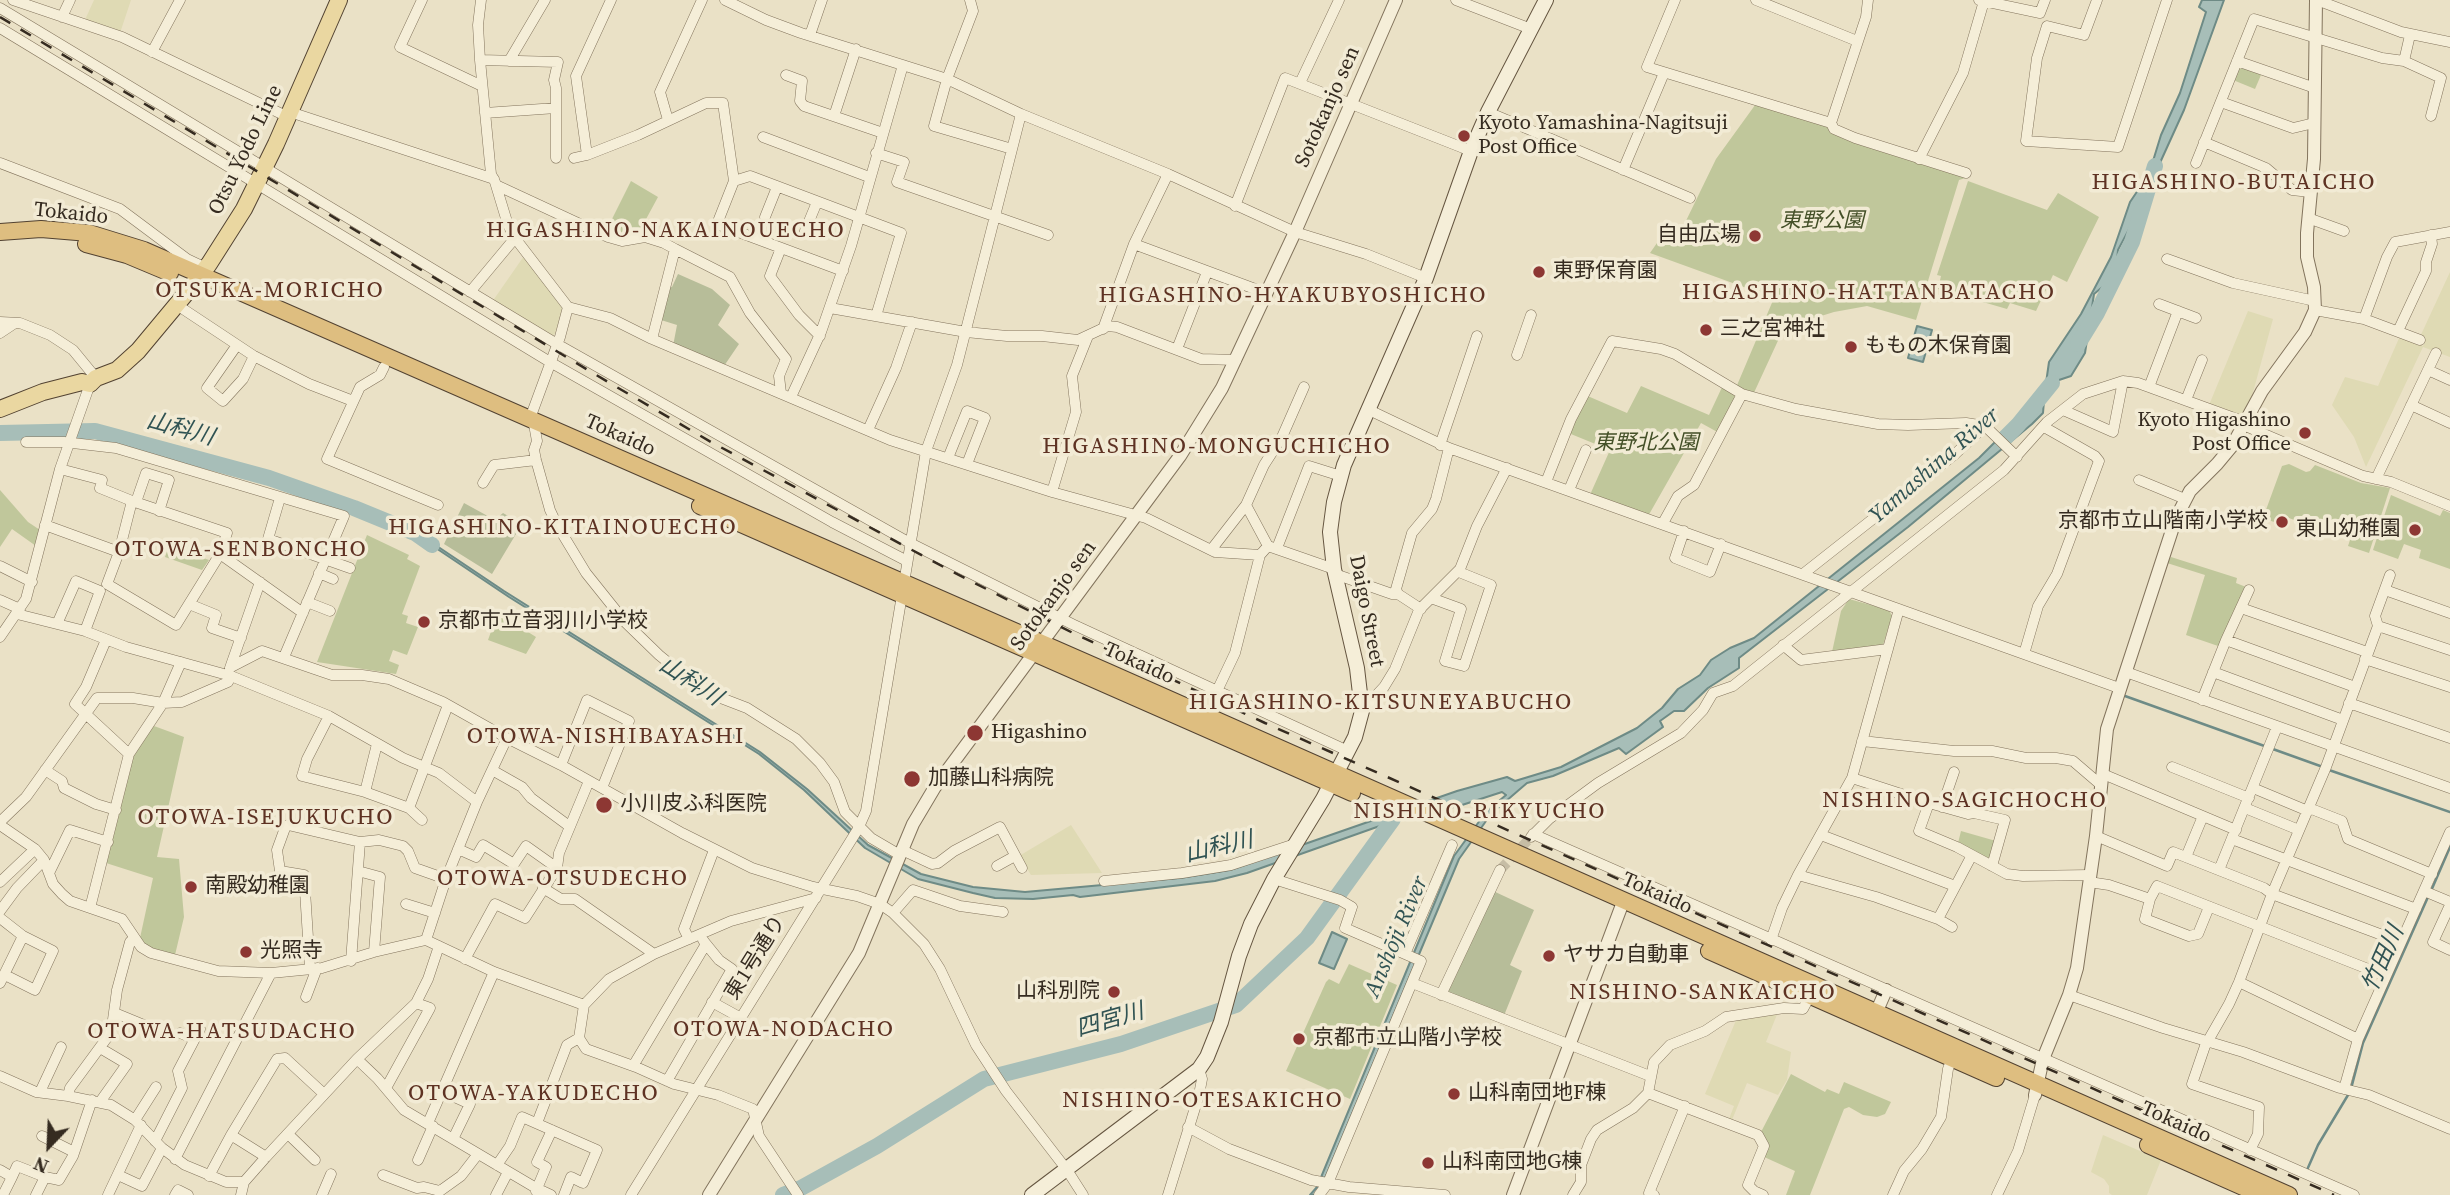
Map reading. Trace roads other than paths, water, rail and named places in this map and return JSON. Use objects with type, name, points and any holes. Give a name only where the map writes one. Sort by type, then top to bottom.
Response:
[{"type":"highway","name":"Tokaido","points":[[0,232],[41,229],[89,233],[144,250],[534,427],[1954,1053],[2261,1195]]},
{"type":"highway","name":"Tokaido","points":[[0,242],[22,239],[76,241],[200,276],[384,367],[534,427]]},
{"type":"highway","name":"Tokaido","points":[[1621,906],[1810,996],[1874,1018]]},
{"type":"highway","name":"Tokaido","points":[[2036,1090],[2289,1195]]},
{"type":"main road","name":"Otsu Yodo Line","points":[[0,409],[43,392],[93,381],[117,370],[127,363],[177,305],[200,276],[257,185],[339,0]]},
{"type":"main road","name":"Daigo Street","points":[[1032,1195],[1199,1069],[1208,1057],[1246,937],[1277,874],[1355,737],[1362,711],[1357,668],[1335,572],[1330,532],[1334,502],[1367,409],[1426,278],[1471,151],[1488,112],[1546,0]]},
{"type":"street","points":[[13,0],[122,37],[289,115],[495,182],[608,237],[622,241],[645,237],[664,243],[730,277],[750,313],[786,359],[779,376],[786,395]]},
{"type":"street","points":[[62,17],[70,0]]},
{"type":"street","points":[[152,52],[180,0]]},
{"type":"street","points":[[422,0],[400,47],[482,86]]},
{"type":"street","points":[[481,0],[478,25],[490,169],[515,238],[568,307],[610,318],[652,339],[868,430],[926,451],[1136,516],[1211,550],[1261,555]]},
{"type":"street","points":[[509,61],[545,0]]},
{"type":"street","points":[[587,155],[576,76],[611,0]]},
{"type":"street","points":[[668,120],[660,92],[702,0]]},
{"type":"street","points":[[725,0],[772,22],[947,79],[1021,114],[1168,174],[1295,232],[1366,254],[1426,278]]},
{"type":"street","points":[[746,10],[751,0]]},
{"type":"street","points":[[810,35],[822,0]]},
{"type":"street","points":[[970,0],[972,11],[947,79],[934,126],[1012,149]]},
{"type":"street","points":[[1300,83],[1339,0]]},
{"type":"street","name":"Sotokanjo sen","points":[[709,1195],[849,973],[913,824],[935,787],[1061,619],[1201,424],[1236,360],[1295,232],[1396,0]]},
{"type":"street","points":[[1457,0],[1531,29]]},
{"type":"street","points":[[1675,0],[1647,67],[1831,123]]},
{"type":"street","points":[[1756,0],[1857,41]]},
{"type":"street","points":[[1868,0],[1866,17],[1831,123],[1834,129],[1966,173]]},
{"type":"street","points":[[1919,159],[1963,73],[1981,1],[2040,13],[2045,0]]},
{"type":"street","points":[[2097,0],[2084,35],[2047,26],[2037,58],[2026,141],[2118,147],[2167,0]]},
{"type":"street","points":[[1997,1195],[2018,1151],[2043,1059],[2069,995],[2080,958],[2107,729],[2176,519],[2190,491],[2232,446],[2262,391],[2305,332],[2315,305],[2307,257],[2317,0],[2410,35],[2450,42]]},
{"type":"street","points":[[0,8],[557,344],[910,543],[1061,619],[1348,751]]},
{"type":"street","points":[[2196,163],[2254,19],[2382,58],[2404,61],[2441,78],[2431,116]]},
{"type":"street","points":[[0,28],[550,362],[832,522],[907,561]]},
{"type":"street","points":[[2404,61],[2410,35]]},
{"type":"street","points":[[834,116],[856,49]]},
{"type":"street","points":[[480,60],[558,62],[554,80],[556,158]]},
{"type":"street","points":[[2237,61],[2315,88]]},
{"type":"street","points":[[786,395],[820,336],[830,308],[903,65]]},
{"type":"street","points":[[1623,170],[1664,73]]},
{"type":"street","points":[[786,75],[802,81],[800,101],[804,106],[883,133]]},
{"type":"street","points":[[1235,206],[1285,78],[1471,151]]},
{"type":"street","points":[[2221,102],[2293,128],[2314,123]]},
{"type":"street","points":[[574,158],[587,155],[706,103],[723,103],[734,181],[717,224],[843,271]]},
{"type":"street","points":[[485,113],[556,108]]},
{"type":"street","points":[[1488,112],[1690,198]]},
{"type":"street","name":"東1号通り","points":[[631,1195],[859,828],[872,785],[926,451],[957,365],[1021,114]]},
{"type":"street","points":[[763,137],[869,177]]},
{"type":"street","points":[[2204,142],[2266,167],[2292,190],[2310,192]]},
{"type":"street","points":[[876,153],[904,162],[897,182],[1048,235]]},
{"type":"street","points":[[0,163],[120,209],[187,259],[200,276]]},
{"type":"street","points":[[1103,329],[1134,244],[1168,174]]},
{"type":"street","points":[[734,181],[750,176],[901,233],[876,316]]},
{"type":"street","points":[[765,217],[777,187]]},
{"type":"street","points":[[806,231],[817,202]]},
{"type":"street","points":[[2308,218],[2344,231]]},
{"type":"street","points":[[2364,319],[2386,257],[2395,242],[2449,232]]},
{"type":"street","points":[[144,250],[153,233]]},
{"type":"street","points":[[2398,331],[2426,271],[2432,244],[2431,235]]},
{"type":"street","points":[[470,292],[515,238]]},
{"type":"street","points":[[1134,244],[1266,293]]},
{"type":"street","points":[[781,248],[770,276],[799,315],[820,336]]},
{"type":"street","points":[[652,339],[675,249]]},
{"type":"street","points":[[2167,259],[2233,283],[2364,319],[2420,340]]},
{"type":"street","points":[[1177,349],[1207,272]]},
{"type":"street","points":[[2159,304],[2196,318]]},
{"type":"street","points":[[177,305],[254,356],[309,384],[353,401]]},
{"type":"street","points":[[568,307],[532,413],[536,460],[557,525],[586,573],[626,623],[692,682],[747,708],[796,738],[834,782],[845,812],[871,838],[900,854],[932,864],[1000,827],[1022,868]]},
{"type":"street","points":[[830,308],[966,332],[1078,340],[1103,329],[1117,327],[1201,359],[1236,360]]},
{"type":"street","points":[[2149,387],[2178,311]]},
{"type":"street","points":[[1517,355],[1531,314]]},
{"type":"street","points":[[0,322],[15,323],[50,335],[73,350],[93,381],[60,469],[32,582],[18,612],[0,637]]},
{"type":"street","points":[[868,430],[896,368],[912,322]]},
{"type":"street","points":[[0,333],[15,323]]},
{"type":"street","points":[[1052,492],[1076,412],[1072,376],[1088,336]]},
{"type":"street","points":[[1398,594],[1396,589],[1410,538],[1432,509],[1436,499],[1445,447],[1477,336]]},
{"type":"street","points":[[1546,482],[1571,419],[1612,341],[1668,352],[1742,394],[1796,410],[1878,424],[1966,423],[1986,426],[2017,457]]},
{"type":"street","points":[[237,345],[207,388],[223,401],[243,379],[254,356]]},
{"type":"street","points":[[2376,479],[2436,353]]},
{"type":"street","points":[[2186,400],[2202,360]]},
{"type":"street","points":[[384,367],[380,375],[360,387],[327,458],[438,505]]},
{"type":"street","points":[[2428,370],[2450,380]]},
{"type":"street","points":[[2063,410],[2113,432],[2123,381]]},
{"type":"street","points":[[2354,1195],[1532,836],[1549,819],[1598,783],[1671,740],[1691,724],[1713,694],[1733,686],[1847,590],[2004,470],[2044,427],[2082,394],[2123,381],[2149,387],[2244,424],[2363,476],[2390,482],[2450,506]]},
{"type":"street","points":[[1211,550],[1246,505],[1264,465],[1282,437],[1304,387]]},
{"type":"street","points":[[1663,523],[1678,496],[1694,485],[1742,394]]},
{"type":"street","points":[[2411,405],[2450,423]]},
{"type":"street","points":[[1367,409],[1445,447],[2119,688]]},
{"type":"street","points":[[948,458],[967,411],[985,418],[967,464]]},
{"type":"street","points":[[1807,575],[1986,426]]},
{"type":"street","points":[[2024,654],[2038,606],[2057,573],[2099,461],[2095,456],[2044,427]]},
{"type":"street","points":[[26,442],[69,442],[134,452],[344,516],[284,657]]},
{"type":"street","points":[[1569,490],[1586,450]]},
{"type":"street","points":[[483,483],[494,465],[536,460]]},
{"type":"street","points":[[1217,691],[1235,653],[1261,555],[1272,547],[1309,466],[1341,476]]},
{"type":"street","points":[[1362,711],[1384,687],[1395,669],[1421,608],[1459,572],[1477,526],[1507,468]]},
{"type":"street","points":[[60,469],[102,480],[100,488],[134,502],[159,511],[228,533],[220,554],[176,625],[107,584],[134,502],[146,473],[169,480],[159,511]]},
{"type":"street","points":[[2139,480],[2185,499]]},
{"type":"street","points":[[280,498],[268,539],[350,569]]},
{"type":"street","points":[[1246,505],[1272,547],[1398,594],[1421,608]]},
{"type":"street","points":[[45,525],[119,552]]},
{"type":"street","points":[[1684,531],[1675,558],[1710,572],[1721,544]]},
{"type":"street","points":[[220,554],[260,582],[305,608],[330,611]]},
{"type":"street","points":[[0,566],[32,582]]},
{"type":"street","points":[[1431,598],[1461,609],[1445,660],[1464,666],[1491,585],[1459,572]]},
{"type":"street","points":[[320,573],[333,579]]},
{"type":"street","points":[[2250,1150],[2258,1134],[2259,1107],[2192,1084],[2209,1040],[2239,982],[2272,894],[2325,769],[2378,626],[2375,616],[2390,575]]},
{"type":"street","points":[[57,624],[76,582],[100,591],[85,631]]},
{"type":"street","points":[[260,582],[228,682],[182,702],[97,698],[26,797],[0,823],[44,860],[62,894],[71,901],[122,919],[141,947],[151,953],[218,971],[271,973],[314,969],[426,940],[494,972],[583,1005]]},
{"type":"street","points":[[2202,700],[2236,615],[2249,590]]},
{"type":"street","points":[[2385,590],[2450,612]]},
{"type":"street","points":[[0,600],[18,612],[85,631],[106,640],[181,662],[229,672],[329,716],[377,744],[439,773],[477,802]]},
{"type":"street","points":[[189,604],[216,615],[212,628],[241,638]]},
{"type":"street","points":[[2241,608],[2450,687]]},
{"type":"street","points":[[1771,940],[1782,908],[1798,875],[1852,778],[1899,609]]},
{"type":"street","points":[[2378,626],[2450,650]]},
{"type":"street","points":[[106,640],[86,687],[75,704],[129,754]]},
{"type":"street","points":[[2226,640],[2355,687]]},
{"type":"street","points":[[1783,645],[1801,660],[1888,649]]},
{"type":"street","points":[[229,672],[262,651],[332,675],[362,675],[389,679],[448,705],[714,850],[818,893],[857,895],[880,904],[924,944],[940,969],[976,1045],[1006,1091],[1083,1195]]},
{"type":"street","points":[[90,908],[129,754],[163,703],[181,662]]},
{"type":"street","points":[[2213,672],[2343,720]]},
{"type":"street","points":[[2126,673],[2450,788]]},
{"type":"street","points":[[561,765],[587,700],[629,721],[601,788]]},
{"type":"street","points":[[2349,703],[2450,738]]},
{"type":"street","points":[[409,808],[448,705]]},
{"type":"street","points":[[329,716],[307,759],[302,776],[365,792],[409,808],[417,820]]},
{"type":"street","points":[[2219,870],[2277,727]]},
{"type":"street","points":[[426,940],[458,849],[507,738]]},
{"type":"street","points":[[1862,741],[1954,751],[1992,751],[2026,758],[2044,757],[2073,761],[2102,780],[2203,816],[2288,860],[2416,909]]},
{"type":"street","points":[[365,792],[377,744]]},
{"type":"street","points":[[2172,767],[2249,798],[2300,830]]},
{"type":"street","points":[[45,770],[61,781],[64,788],[96,804],[116,810]]},
{"type":"street","points":[[492,770],[522,787],[531,798],[569,826]]},
{"type":"street","points":[[1942,807],[1954,772]]},
{"type":"street","points":[[1852,778],[1942,807],[2005,820],[1992,866]]},
{"type":"street","points":[[465,959],[495,904],[525,918],[557,868],[559,853],[589,781]]},
{"type":"street","points":[[2249,798],[2308,809],[2342,821],[2348,839],[2432,874]]},
{"type":"street","points":[[1928,803],[1919,831],[2007,874],[2090,879],[2150,900]]},
{"type":"street","points":[[2186,857],[2203,816]]},
{"type":"street","points":[[306,997],[314,969],[304,876],[280,871],[277,850],[288,825],[360,842],[379,840],[403,846],[415,868],[446,879]]},
{"type":"street","points":[[49,873],[70,830],[108,842]]},
{"type":"street","points":[[2344,1089],[2358,1039],[2416,909],[2428,892],[2432,874],[2450,832]]},
{"type":"street","points":[[1821,835],[1955,886]]},
{"type":"street","points":[[2096,836],[2167,866],[2173,852],[2272,894],[2401,942]]},
{"type":"street","points":[[351,961],[360,842]]},
{"type":"street","points":[[458,849],[475,857],[483,845],[514,864],[526,846],[557,868]]},
{"type":"street","points":[[1406,954],[1452,845]]},
{"type":"street","points":[[1104,881],[1231,865],[1294,847]]},
{"type":"street","points":[[0,882],[34,849]]},
{"type":"street","points":[[667,1081],[732,969],[719,960],[706,944],[684,929],[714,850]]},
{"type":"street","points":[[1938,919],[1972,855]]},
{"type":"street","points":[[997,866],[1016,856]]},
{"type":"street","points":[[0,911],[17,888],[44,860]]},
{"type":"street","points":[[1441,995],[1500,870]]},
{"type":"street","points":[[358,871],[380,877],[374,952]]},
{"type":"street","points":[[1277,874],[1352,907],[1345,928],[1421,961],[1328,1184],[1319,1195]]},
{"type":"street","points":[[1798,875],[1876,897],[1938,919],[1952,927]]},
{"type":"street","points":[[2209,907],[2198,934],[2189,936],[2145,919],[2157,886],[2386,976]]},
{"type":"street","points":[[544,888],[561,899],[575,899],[654,954]]},
{"type":"street","points":[[893,913],[914,890],[960,905],[1003,912]]},
{"type":"street","points":[[2428,892],[2450,903],[2433,942],[2450,950]]},
{"type":"street","points":[[796,1192],[759,1136],[752,1110],[586,1049],[579,1038],[583,1005],[609,978],[654,954],[741,917],[818,893]]},
{"type":"street","points":[[406,904],[435,913]]},
{"type":"street","points":[[1513,1195],[1621,906]]},
{"type":"street","points":[[0,918],[23,936],[53,951],[35,990],[2,979],[23,936]]},
{"type":"street","points":[[68,1096],[70,1088],[109,1035],[116,1013],[117,990],[130,942],[134,938]]},
{"type":"street","points":[[633,1066],[706,944]]},
{"type":"street","points":[[241,1195],[244,1182],[324,1094],[416,1003],[428,979],[439,946]]},
{"type":"street","points":[[418,1160],[440,1091],[494,972]]},
{"type":"street","points":[[175,1159],[271,973]]},
{"type":"street","points":[[2239,982],[2358,1039]]},
{"type":"street","points":[[1412,983],[1650,1076]]},
{"type":"street","points":[[1874,1018],[1886,990]]},
{"type":"street","points":[[2069,995],[2163,1028],[2209,1040],[2344,1089],[2369,1095],[2450,1129]]},
{"type":"street","points":[[1573,1195],[1581,1182],[1581,1165],[1585,1153],[1597,1130],[1633,1108],[1648,1093],[1654,1062],[1670,1045],[1705,1031],[1726,1017],[1784,1008],[1803,1009],[1810,996]]},
{"type":"street","points":[[712,1002],[741,1018]]},
{"type":"street","points":[[386,1088],[430,1008],[416,1003]]},
{"type":"street","points":[[116,1013],[166,1034]]},
{"type":"street","points":[[118,1174],[142,1186],[182,1088],[178,1071],[200,1029]]},
{"type":"street","points":[[180,1033],[195,1040]]},
{"type":"street","points":[[537,1123],[567,1045],[579,1038]]},
{"type":"street","points":[[40,1093],[61,1046]]},
{"type":"street","points":[[3,1195],[17,1166],[60,1180],[96,1101],[127,1064],[100,1048]]},
{"type":"street","points":[[1893,1195],[1904,1171],[1941,1117],[1944,1089],[1954,1053]]},
{"type":"street","points":[[209,1176],[277,1059],[285,1058],[324,1094]]},
{"type":"street","points":[[357,1059],[404,1110],[497,1165],[535,1192],[551,1195]]},
{"type":"street","points":[[1168,1195],[1202,1079],[1199,1069]]},
{"type":"street","points":[[0,1076],[40,1093],[111,1105],[138,1123],[175,1159],[226,1182],[244,1182]]},
{"type":"street","points":[[108,1195],[156,1087]]},
{"type":"street","points":[[440,1091],[470,1104],[453,1139]]},
{"type":"street","points":[[1648,1093],[1761,1137],[1763,1146],[1748,1185],[1750,1189],[1763,1195]]},
{"type":"street","points":[[1654,1195],[1649,1193],[1685,1106]]},
{"type":"street","points":[[497,1165],[510,1146],[522,1116],[597,1150],[583,1183],[571,1177],[564,1195]]},
{"type":"street","points":[[1188,1127],[1229,1149],[1311,1180],[1445,1195]]},
{"type":"street","points":[[535,1192],[546,1167],[537,1162],[552,1130]]},
{"type":"street","points":[[288,1134],[315,1160]]},
{"type":"street","points":[[231,1135],[267,1157]]},
{"type":"street","points":[[42,1136],[74,1152]]},
{"type":"street","points":[[383,1175],[417,1188],[440,1191],[461,1176],[478,1154]]},
{"type":"street","points":[[0,1170],[12,1177]]},
{"type":"street","points":[[496,1195],[508,1172]]},
{"type":"street","points":[[323,1195],[331,1174]]},
{"type":"street","points":[[36,1195],[45,1177]]},
{"type":"street","points":[[175,1195],[178,1190],[188,1195]]},
{"type":"water","points":[[2202,0],[2224,0],[2184,110],[2118,250],[2117,260],[2106,284],[2094,294],[2085,353],[2071,376],[2059,380],[2044,401],[2043,413],[2032,424],[1908,527],[1739,658],[1739,668],[1708,688],[1684,711],[1674,711],[1660,721],[1663,727],[1626,754],[1619,748],[1553,776],[1527,783],[1491,814],[1459,859],[1321,1188],[1314,1195],[1310,1195],[1317,1187],[1454,856],[1486,812],[1506,795],[1502,792],[1462,805],[1391,822],[1247,873],[1215,881],[1080,897],[995,898],[973,893],[918,879],[865,848],[804,790],[759,754],[509,597],[415,534],[416,532],[504,591],[760,752],[807,789],[868,845],[921,874],[973,887],[1025,892],[1180,878],[1230,870],[1457,791],[1507,777],[1515,781],[1561,767],[1637,728],[1662,708],[1678,689],[1700,675],[1711,660],[1754,638],[1979,458],[2002,435],[2031,415],[2046,383],[2049,362],[2081,314],[2111,257],[2130,202],[2149,174],[2161,135],[2180,93],[2206,12],[2199,7]]},
{"type":"water","points":[[1917,326],[1932,330],[1923,362],[1908,358]]},
{"type":"water","points":[[1332,932],[1347,939],[1334,969],[1319,963]]},
{"type":"waterway","name":"Yamashina River","points":[[2078,344],[2097,313],[2132,242],[2155,166]]},
{"type":"waterway","name":"Yamashina River","points":[[2005,438],[2052,383]]},
{"type":"waterway","name":"山科川","points":[[0,433],[95,431],[269,478],[415,533],[432,545]]},
{"type":"waterway","points":[[2125,696],[2323,767]]},
{"type":"waterway","points":[[2329,770],[2450,812]]},
{"type":"waterway","name":"四宮川","points":[[783,1195],[801,1188],[877,1146],[984,1079],[1121,1044],[1236,1005],[1307,938],[1393,819]]},
{"type":"waterway","name":"竹田川","points":[[2431,891],[2450,847]]},
{"type":"waterway","name":"竹田川","points":[[2352,1085],[2363,1043],[2428,897]]},
{"type":"waterway","points":[[2307,1170],[2318,1145],[2348,1095]]},
{"type":"tunnel","points":[[1500,870],[1531,837]]},
{"type":"railway","points":[[0,17],[711,442],[1073,633],[1265,723],[2334,1195]]},
{"type":"place","name":"Kyoto Yamashina-Nagitsuji Post Office","points":[[1464,136]]},
{"type":"place","name":"自由広場","points":[[1755,236]]},
{"type":"place","name":"東野保育園","points":[[1539,272]]},
{"type":"place","name":"三之宮神社","points":[[1706,330]]},
{"type":"place","name":"ももの木保育園","points":[[1851,347]]},
{"type":"place","name":"Kyoto Higashino Post Office","points":[[2305,433]]},
{"type":"place","name":"京都市立山階南小学校","points":[[2282,522]]},
{"type":"place","name":"東山幼稚園","points":[[2415,530]]},
{"type":"place","name":"京都市立音羽川小学校","points":[[424,622]]},
{"type":"place","name":"Higashino","points":[[975,733]]},
{"type":"place","name":"加藤山科病院","points":[[912,779]]},
{"type":"place","name":"小川皮ふ科医院","points":[[604,805]]},
{"type":"place","name":"南殿幼稚園","points":[[191,887]]},
{"type":"place","name":"光照寺","points":[[246,952]]},
{"type":"place","name":"ヤサカ自動車","points":[[1549,956]]},
{"type":"place","name":"山科別院","points":[[1114,992]]},
{"type":"place","name":"京都市立山階小学校","points":[[1299,1039]]},
{"type":"place","name":"山科南団地F棟","points":[[1454,1094]]},
{"type":"place","name":"山科南団地G棟","points":[[1428,1163]]},
{"type":"district","name":"HIGASHINO-BUTAICHO","points":[[2234,183]]},
{"type":"district","name":"HIGASHINO-NAKAINOUECHO","points":[[666,231]]},
{"type":"district","name":"OTSUKA-MORICHO","points":[[270,291]]},
{"type":"district","name":"HIGASHINO-HATTANBATACHO","points":[[1869,293]]},
{"type":"district","name":"HIGASHINO-HYAKUBYOSHICHO","points":[[1293,296]]},
{"type":"district","name":"HIGASHINO-MONGUCHICHO","points":[[1217,447]]},
{"type":"district","name":"HIGASHINO-KITAINOUECHO","points":[[563,528]]},
{"type":"district","name":"OTOWA-SENBONCHO","points":[[241,550]]},
{"type":"district","name":"HIGASHINO-KITSUNEYABUCHO","points":[[1381,703]]},
{"type":"district","name":"OTOWA-NISHIBAYASHI","points":[[606,737]]},
{"type":"district","name":"NISHINO-SAGICHOCHO","points":[[1965,801]]},
{"type":"district","name":"NISHINO-RIKYUCHO","points":[[1480,812]]},
{"type":"district","name":"OTOWA-ISEJUKUCHO","points":[[266,818]]},
{"type":"district","name":"OTOWA-OTSUDECHO","points":[[563,879]]},
{"type":"district","name":"NISHINO-SANKAICHO","points":[[1703,993]]},
{"type":"district","name":"OTOWA-NODACHO","points":[[784,1030]]},
{"type":"district","name":"OTOWA-HATSUDACHO","points":[[222,1032]]},
{"type":"district","name":"OTOWA-YAKUDECHO","points":[[534,1094]]},
{"type":"district","name":"NISHINO-OTESAKICHO","points":[[1203,1101]]},
{"type":"park label","name":"東野公園","points":[[1822,222]]},
{"type":"park label","name":"東野北公園","points":[[1646,444]]},
{"type":"water label","name":"Anshōji River","points":[[1397,937]]}]
